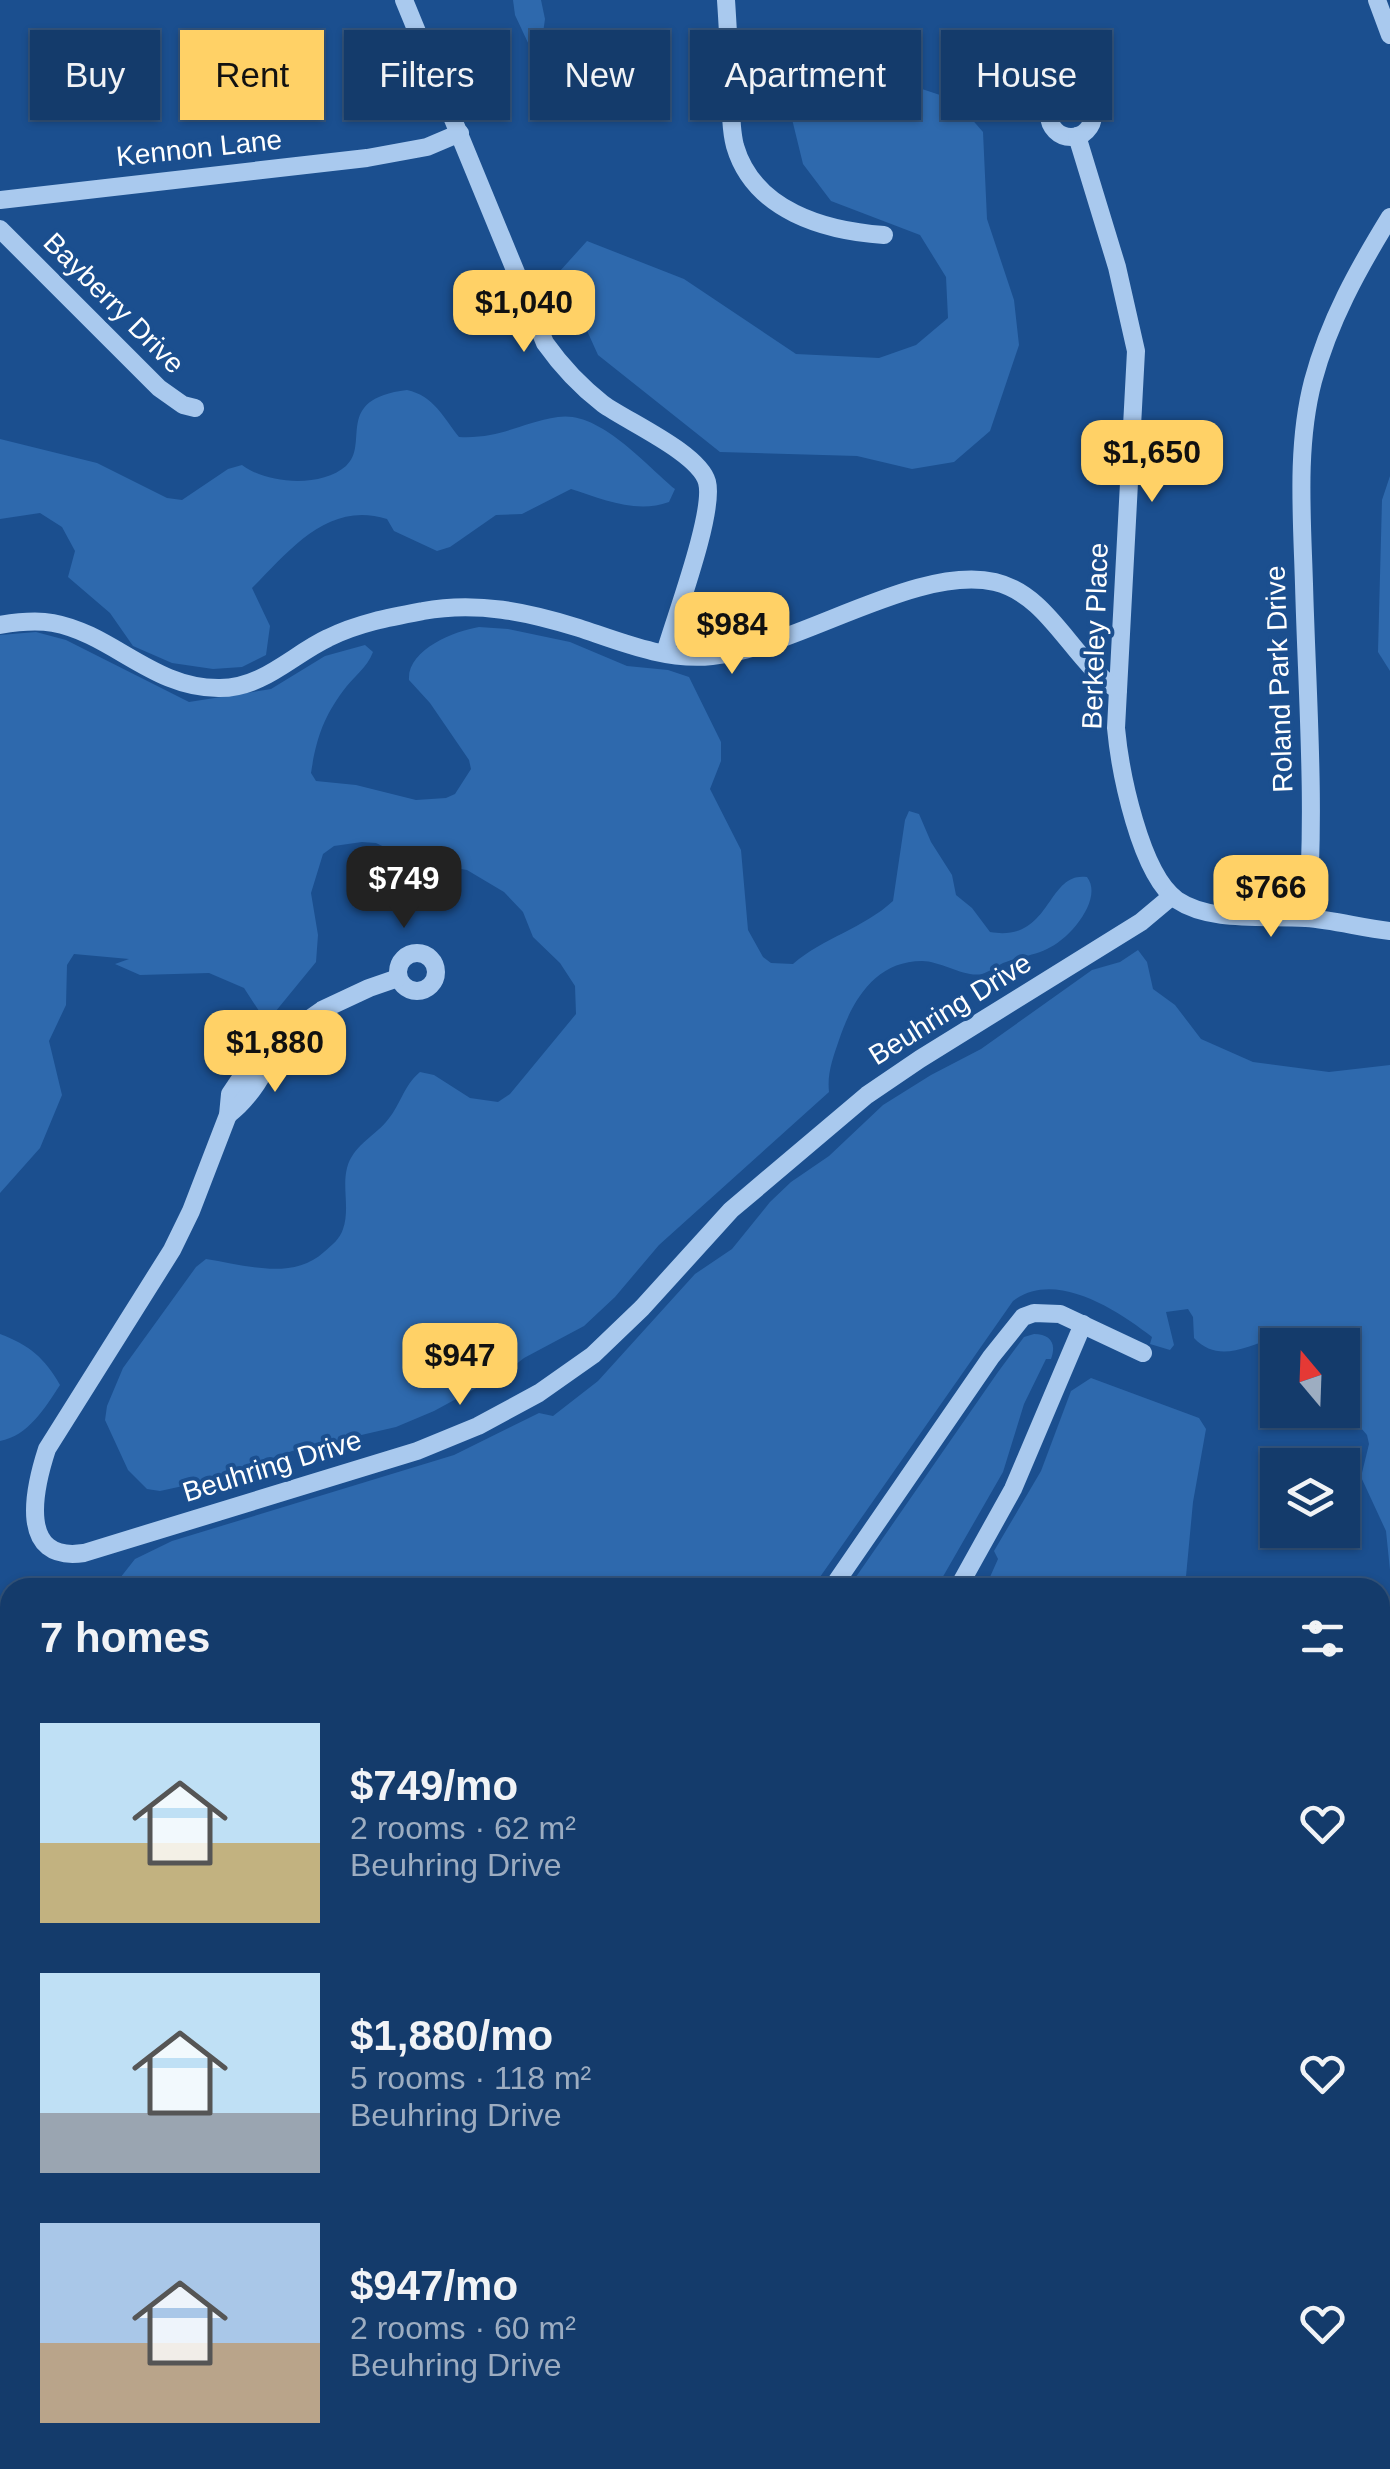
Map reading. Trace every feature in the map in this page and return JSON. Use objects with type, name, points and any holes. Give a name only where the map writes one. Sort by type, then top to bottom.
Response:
[{"type":"street","points":[[404,0],[544,343],[580,385],[607,407],[682,454],[707,482],[702,527],[665,653]]},
{"type":"street","points":[[726,0],[734,142],[749,176],[777,203],[808,221],[856,233],[884,235]]},
{"type":"street","points":[[1377,0],[1390,35]]},
{"type":"street","name":"Kennon Lane","points":[[0,200],[367,158],[426,146],[460,133]]},
{"type":"street","name":"Berkeley Place","points":[[1077,136],[1117,266],[1136,351],[1116,728],[1123,772],[1149,860],[1160,884],[1172,896]]},
{"type":"street","name":"Roland Park Drive","points":[[1307,918],[1310,811],[1302,481],[1306,413],[1324,342],[1360,265],[1390,216]]},
{"type":"street","name":"Bayberry Drive","points":[[0,229],[159,388],[195,408]]},
{"type":"street","points":[[0,624],[36,622],[70,628],[164,677],[201,687],[232,688],[264,678],[330,637],[365,624],[425,611],[474,607],[525,613],[665,653],[704,657],[732,654],[911,590],[952,581],[991,581],[1024,594],[1093,672],[1118,690]]},
{"type":"street","points":[[1172,896],[1210,912],[1307,918],[1390,931]]},
{"type":"street","name":"Beuhring Drive","points":[[398,978],[338,1002],[255,1058],[230,1094],[228,1115],[166,1262],[47,1448],[36,1494],[37,1530],[42,1542],[58,1554],[84,1554],[417,1450],[478,1426],[540,1393],[593,1356],[731,1210],[867,1095],[920,1058],[1142,922],[1172,896]]},
{"type":"street","points":[[839,1578],[1012,1327],[1023,1318],[1048,1312],[1143,1353]]},
{"type":"street","points":[[964,1578],[1013,1489],[1083,1324]]},
{"type":"shaded area","points":[[513,0],[541,0],[543,30],[530,30],[530,45],[529,45],[515,15]]},
{"type":"shaded area","points":[[921,89],[941,95],[941,120],[972,120],[983,132],[987,219],[1014,300],[1019,345],[990,431],[954,462],[912,469],[857,456],[720,452],[598,355],[560,271],[587,241],[684,279],[796,354],[879,358],[916,345],[948,318],[946,277],[920,235],[831,201],[803,164],[792,120],[921,120]]},
{"type":"shaded area","points":[[407,390],[431,402],[459,437],[487,436],[558,417],[590,422],[621,441],[675,489],[669,502],[644,506],[619,504],[571,489],[522,514],[496,515],[450,547],[437,551],[394,531],[387,519],[366,515],[328,523],[295,545],[252,588],[270,626],[266,655],[242,667],[213,669],[172,663],[133,646],[110,613],[68,577],[75,551],[62,527],[40,513],[0,519],[0,439],[97,463],[167,498],[182,500],[228,469],[242,465],[265,476],[294,481],[335,473],[353,457],[361,412],[384,395]]},
{"type":"shaded area","points":[[1390,476],[1390,671],[1378,652],[1382,500]]},
{"type":"shaded area","points":[[479,627],[570,642],[627,666],[668,670],[689,677],[721,742],[721,761],[710,789],[741,850],[748,930],[763,957],[771,963],[793,964],[893,901],[909,811],[919,814],[952,875],[956,895],[990,932],[1010,933],[1026,927],[1074,878],[1087,877],[1091,886],[1088,907],[1074,928],[1056,944],[982,974],[922,961],[905,963],[879,976],[859,998],[844,1025],[831,1066],[829,1092],[659,1245],[615,1297],[584,1326],[434,1411],[396,1427],[292,1451],[215,1479],[160,1491],[147,1489],[128,1470],[105,1420],[107,1406],[123,1368],[196,1267],[206,1259],[283,1269],[311,1261],[324,1252],[343,1229],[350,1160],[391,1116],[414,1078],[420,1072],[434,1075],[470,1098],[498,1102],[510,1094],[576,1014],[575,986],[560,963],[533,937],[523,912],[504,892],[467,870],[411,860],[376,843],[334,846],[323,854],[311,893],[318,935],[316,962],[271,1017],[259,1011],[244,988],[209,973],[140,975],[115,964],[129,959],[74,954],[67,965],[66,1005],[49,1041],[62,1095],[40,1148],[0,1193],[0,635],[36,632],[66,640],[189,702],[271,689],[325,656],[365,645],[373,652],[325,720],[311,773],[316,781],[356,785],[416,800],[455,794],[471,769],[469,760],[430,703],[409,680],[410,669],[434,644]]},
{"type":"shaded area","points":[[1138,950],[1147,962],[1153,989],[1175,1005],[1201,1039],[1253,1062],[1329,1072],[1390,1065],[1390,1570],[1386,1531],[1361,1477],[1369,1444],[1360,1427],[1360,1328],[1260,1328],[1260,1343],[1238,1350],[1215,1351],[1194,1338],[1193,1317],[1188,1309],[1166,1312],[1174,1345],[1170,1350],[1150,1344],[1152,1337],[1104,1305],[1066,1291],[1048,1289],[1013,1301],[819,1578],[120,1578],[135,1559],[172,1541],[454,1455],[539,1413],[553,1416],[598,1381],[695,1274],[732,1249],[791,1182],[829,1156],[883,1105],[981,1049],[1092,970],[1120,962]]},
{"type":"shaded area","points":[[0,1334],[35,1354],[60,1385],[27,1427],[0,1441]]},
{"type":"shaded area","points":[[1034,1334],[1051,1340],[1051,1359],[1046,1359],[1024,1404],[1003,1472],[942,1578],[855,1578],[998,1372],[1024,1337]]},
{"type":"shaded area","points":[[1091,1378],[1199,1418],[1206,1429],[1193,1502],[1186,1578],[990,1578],[998,1559],[994,1551],[1041,1471],[1071,1391]]}]
